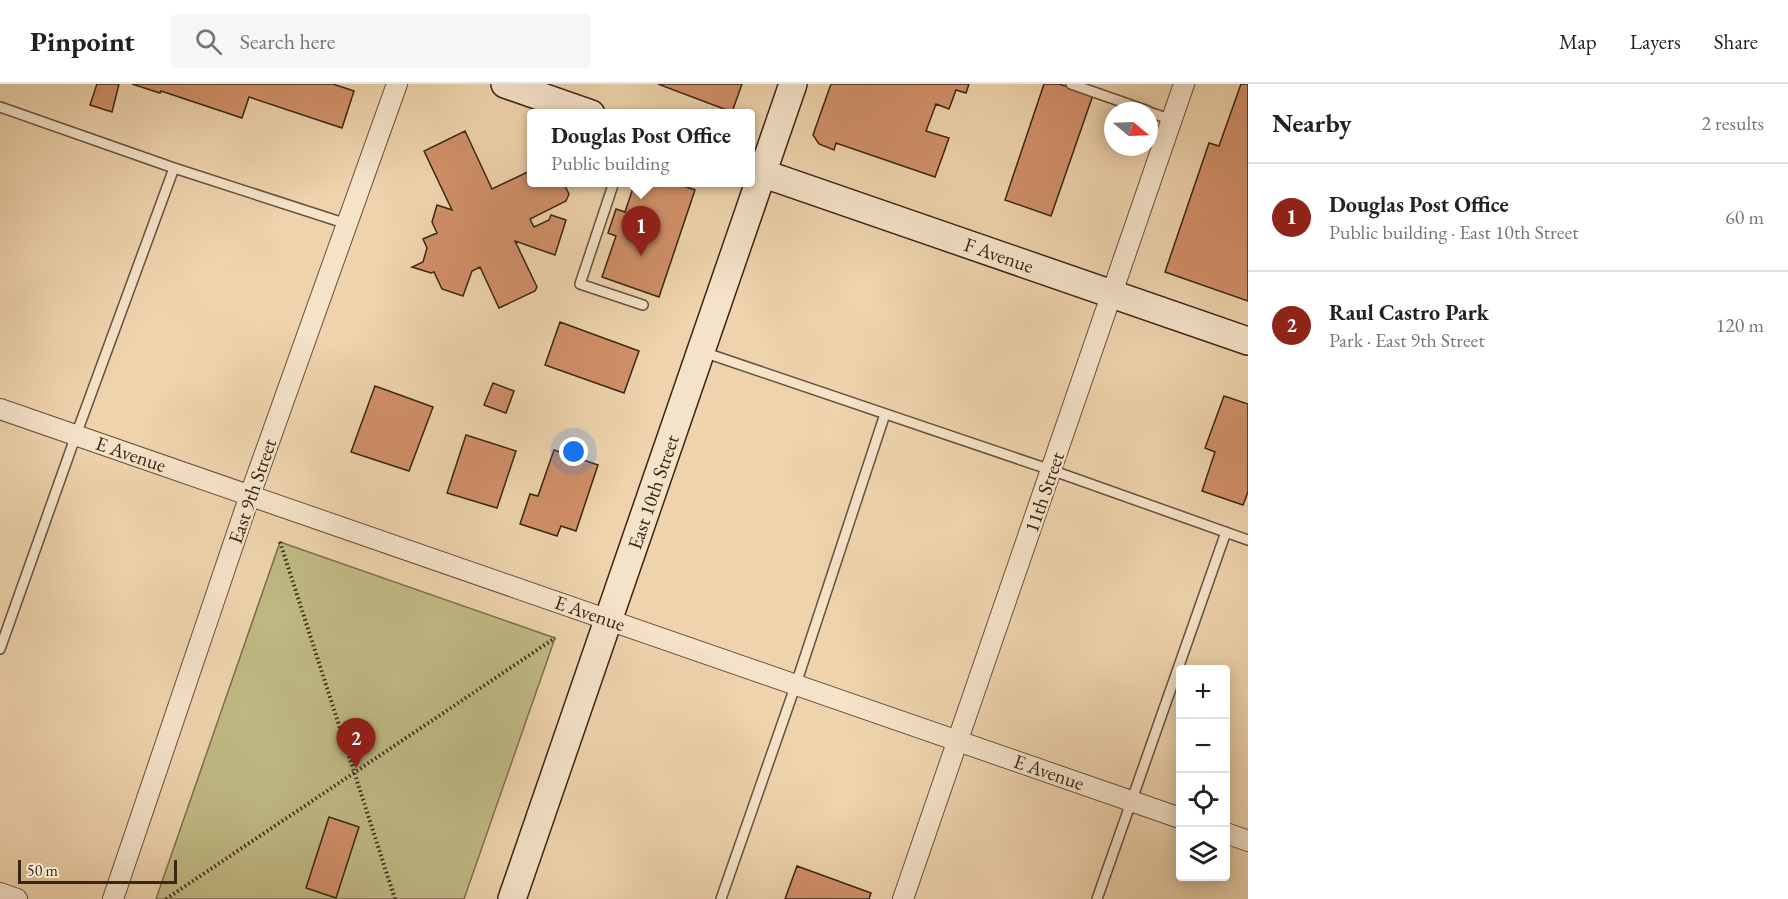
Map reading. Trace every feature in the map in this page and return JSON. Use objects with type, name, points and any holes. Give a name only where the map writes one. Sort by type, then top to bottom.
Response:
[{"type":"main road","points":[[505,84],[577,109]]},
{"type":"main road","name":"East 10th Street","points":[[757,171],[793,84]]},
{"type":"main road","name":"F Avenue","points":[[757,171],[1248,341]]},
{"type":"main road","name":"East 10th Street","points":[[513,899],[701,351],[752,187]]},
{"type":"street","name":"East 9th Street","points":[[113,899],[250,495],[397,84]]},
{"type":"street","name":"11th Street","points":[[903,899],[1184,84]]},
{"type":"street","name":"E Avenue","points":[[0,409],[1176,817]]},
{"type":"street","points":[[1230,834],[1248,841]]},
{"type":"street","points":[[0,893],[17,899]]},
{"type":"lane","points":[[1071,84],[1122,102]]},
{"type":"lane","points":[[0,107],[174,168],[347,224]]},
{"type":"lane","points":[[1158,115],[1172,120]]},
{"type":"lane","points":[[0,649],[174,168]]},
{"type":"lane","points":[[613,187],[580,284],[643,305]]},
{"type":"lane","points":[[701,351],[1051,470],[1248,540]]},
{"type":"lane","points":[[721,899],[796,684],[885,414]]},
{"type":"lane","points":[[1097,899],[1226,532]]},
{"type":"path","points":[[280,542],[394,899]]},
{"type":"path","points":[[166,899],[555,638]]},
{"type":"shaded area","points":[[280,542],[555,638],[464,899],[156,899]]},
{"type":"building","points":[[97,84],[119,84],[112,112],[90,105]]},
{"type":"building","points":[[132,84],[333,84],[354,91],[342,128],[249,97],[242,118],[161,91],[160,93]]},
{"type":"building","points":[[658,84],[742,84],[733,109],[724,109]]},
{"type":"building","points":[[831,84],[969,84],[966,93],[956,90],[949,109],[936,104],[926,131],[949,138],[935,177],[836,143],[834,150],[819,144],[813,135]]},
{"type":"building","points":[[1044,84],[1059,84],[1093,95],[1051,216],[1005,200]]},
{"type":"building","points":[[1241,84],[1248,84],[1248,301],[1165,272],[1209,143],[1219,146]]},
{"type":"building","points":[[465,131],[492,189],[527,172],[527,187],[566,187],[569,194],[566,201],[530,219],[534,227],[549,220],[551,215],[566,220],[555,255],[515,241],[537,287],[535,291],[499,308],[480,267],[472,271],[463,296],[442,289],[434,272],[412,267],[423,262],[427,248],[423,239],[437,233],[432,222],[437,205],[452,210],[424,151]]},
{"type":"building","points":[[633,187],[687,187],[695,190],[659,297],[602,277],[616,236],[608,233],[616,209],[625,212]]},
{"type":"building","points":[[560,322],[639,351],[624,393],[545,365]]},
{"type":"building","points":[[493,383],[514,391],[506,413],[484,405]]},
{"type":"building","points":[[375,386],[433,407],[409,471],[351,452]]},
{"type":"building","points":[[1224,396],[1248,404],[1248,492],[1243,505],[1202,491],[1215,452],[1205,448]]},
{"type":"building","points":[[466,435],[516,451],[497,508],[447,493]]},
{"type":"building","points":[[554,450],[598,465],[576,531],[561,526],[557,536],[520,524],[530,494],[538,496]]},
{"type":"building","points":[[329,817],[359,827],[336,898],[306,888]]},
{"type":"building","points":[[797,866],[871,893],[869,899],[785,899]]},
{"type":"place","name":"Douglas Post Office","points":[[641,256]]},
{"type":"place","name":"Raul Castro Park","points":[[356,768]]}]
